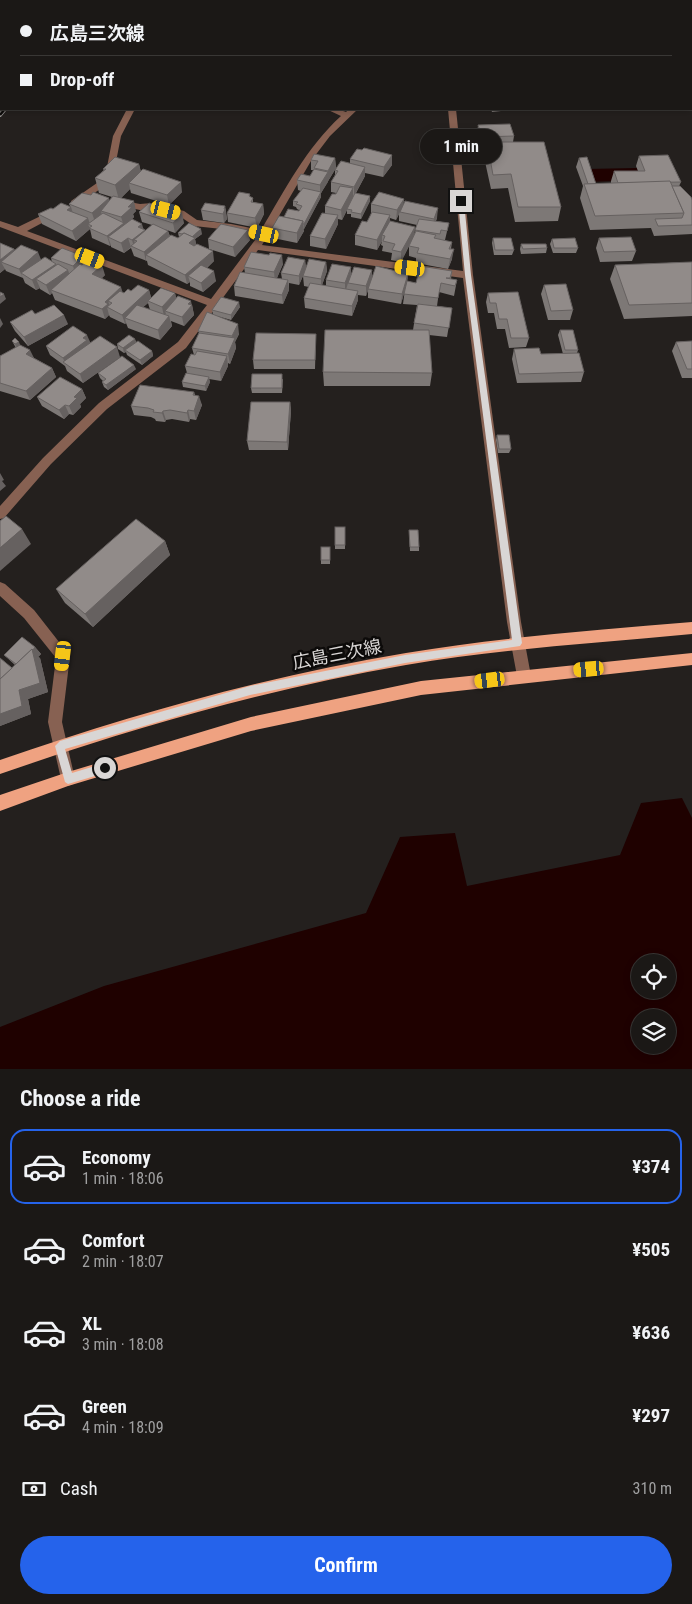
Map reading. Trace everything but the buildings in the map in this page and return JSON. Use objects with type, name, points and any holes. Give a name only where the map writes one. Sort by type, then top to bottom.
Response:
[{"type":"main road","name":"広島三次線","points":[[0,767],[60,746],[250,690],[405,659],[517,643],[692,628]]},
{"type":"main road","points":[[0,803],[68,779],[252,724],[421,688],[692,659]]},
{"type":"street","points":[[19,232],[82,199],[101,185],[111,167],[116,136],[130,110]]},
{"type":"street","points":[[337,110],[350,112]]},
{"type":"street","points":[[452,110],[468,275],[517,643],[524,676]]},
{"type":"street","points":[[0,514],[46,461],[103,406],[182,345],[256,247],[307,160],[350,112]]},
{"type":"street","points":[[82,199],[102,200],[140,207],[152,206],[181,213],[194,222],[264,234]]},
{"type":"street","points":[[0,224],[214,304]]},
{"type":"street","points":[[256,247],[468,275]]},
{"type":"street","points":[[0,588],[29,614],[63,656],[55,722],[68,779]]},
{"type":"shaded area","points":[[637,168],[642,180],[589,182],[585,169]]},
{"type":"shaded area","points":[[682,798],[692,818],[692,1069],[0,1069],[0,1027],[104,986],[366,913],[400,837],[455,833],[467,886],[620,855],[641,803]]},
{"type":"railway","points":[[0,115],[4,110]]},
{"type":"route","points":[[105,768],[68,779],[60,746],[250,690],[405,659],[517,643],[468,275],[461,201]]}]
